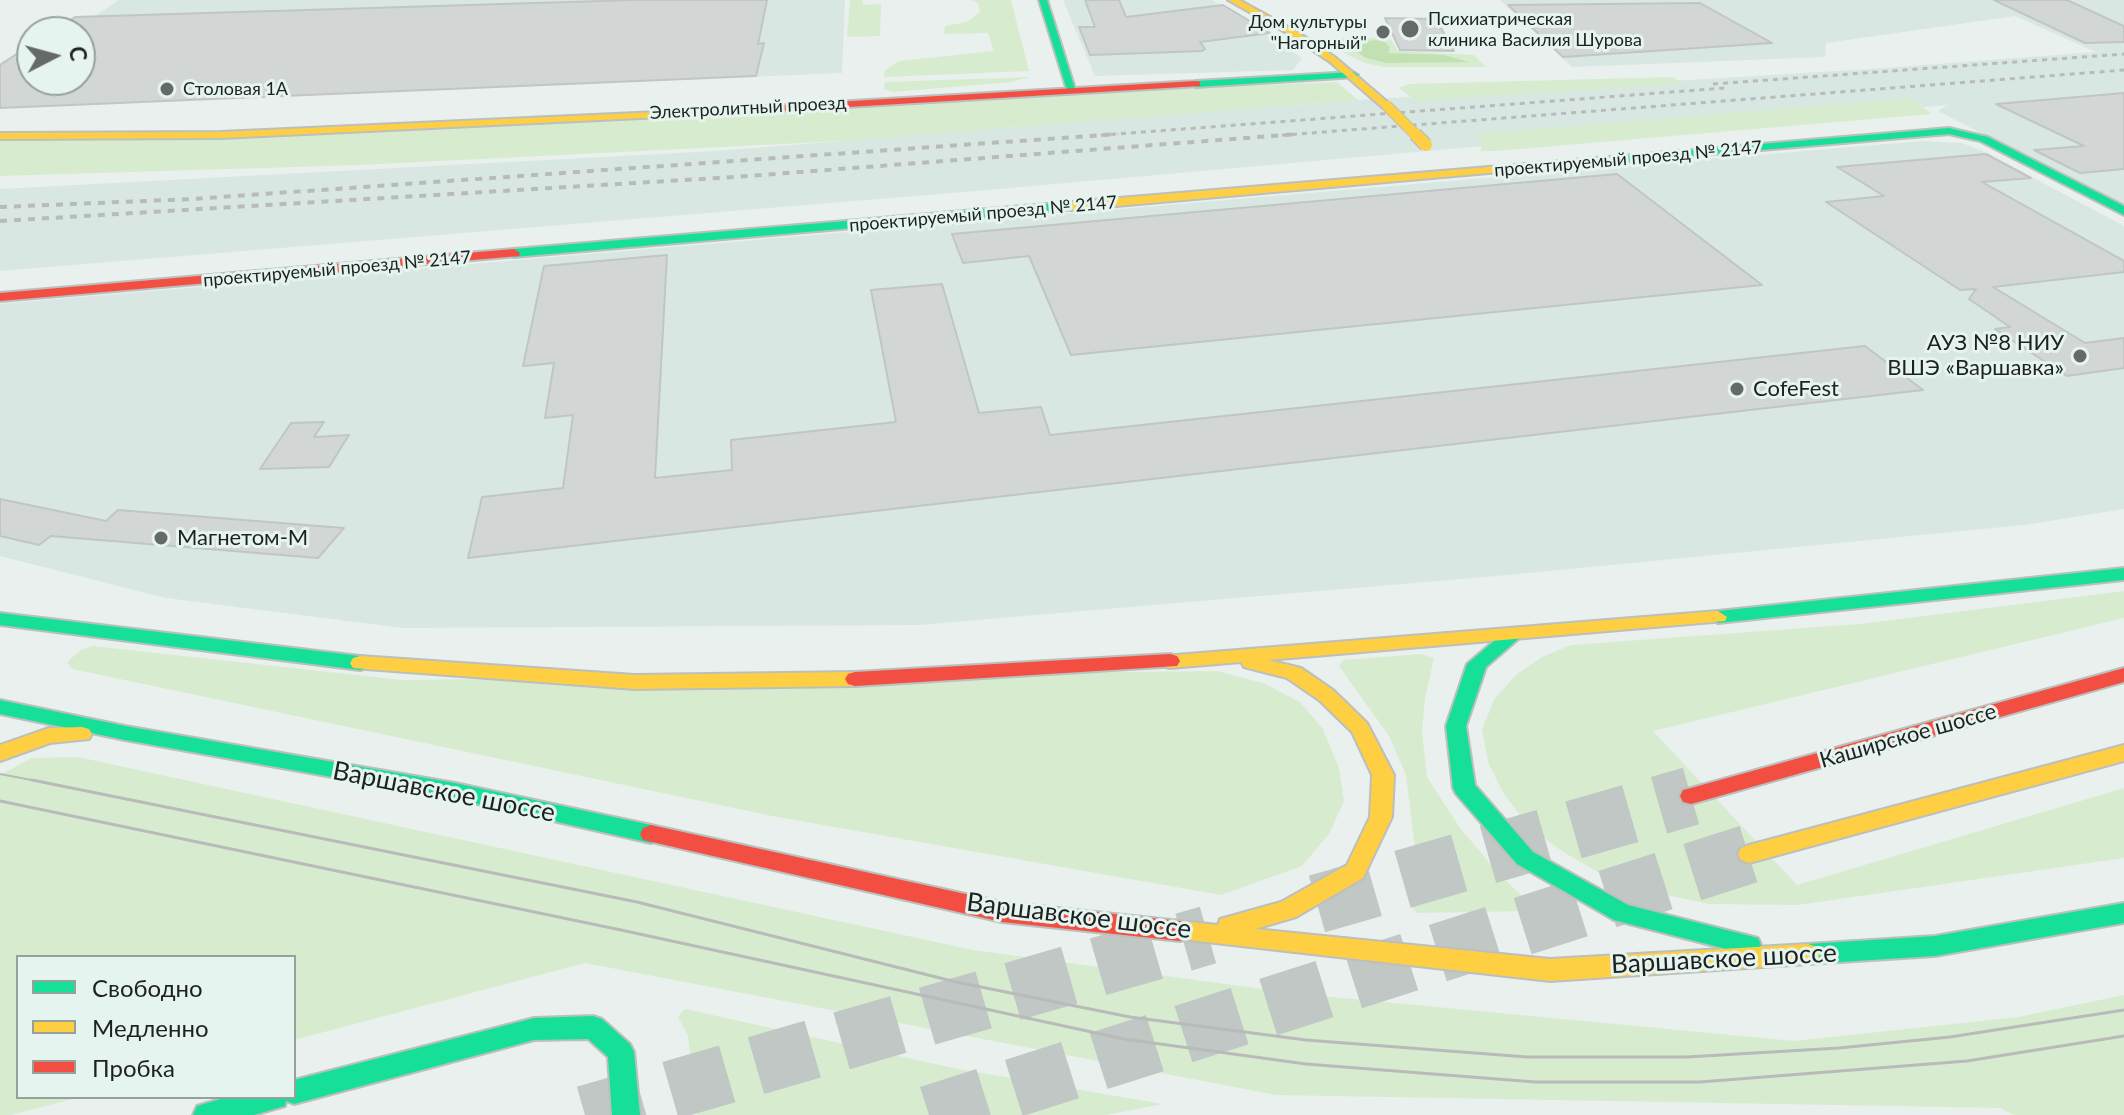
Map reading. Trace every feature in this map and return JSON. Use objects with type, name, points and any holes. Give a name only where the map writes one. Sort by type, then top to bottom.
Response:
[{"type":"street","points":[[1043,0],[1072,90]]},
{"type":"street","points":[[1232,0],[1293,33],[1353,75],[1456,175]]},
{"type":"street","name":"Электролитный проезд","points":[[0,136],[221,135],[465,126],[1353,75]]},
{"type":"street","name":"проектируемый проезд № 2147","points":[[0,297],[1456,175],[1919,132],[1965,132],[2007,150],[2124,211]]},
{"type":"street","points":[[0,619],[379,665],[635,682],[904,678],[1230,657],[1736,616],[2124,574]]},
{"type":"street","points":[[1514,634],[1477,664],[1456,726],[1464,788],[1525,858],[1622,913],[1791,956]]},
{"type":"street","points":[[1212,932],[1288,910],[1355,871],[1381,817],[1382,803],[1383,775],[1360,728],[1326,695],[1294,673],[1230,657]]},
{"type":"street","name":"Каширское шоссе","points":[[1691,796],[2124,675]]},
{"type":"street","name":"Варшавское шоссе","points":[[0,707],[125,733],[455,791],[1002,912],[1550,970],[1935,946],[2124,913]]},
{"type":"street","points":[[0,753],[49,736],[125,733]]},
{"type":"street","points":[[1749,854],[2124,753]]},
{"type":"street","points":[[296,1091],[534,1029],[593,1027],[621,1052],[626,1115]]},
{"type":"street","points":[[207,1115],[267,1099]]},
{"type":"shaded area","points":[[119,0],[845,0],[842,73],[0,108],[0,78],[16,78],[16,96],[96,96],[95,16]]},
{"type":"shaded area","points":[[1063,0],[1212,0],[1302,58],[1293,70],[1095,76]]},
{"type":"shaded area","points":[[1500,0],[2124,0],[2124,207],[1938,111],[1947,105],[976,191],[0,271],[0,189],[716,151],[1358,100],[2096,52],[2015,16],[1826,43],[1825,57],[1572,67]]},
{"type":"shaded area","points":[[1922,141],[1962,143],[1985,152],[2124,226],[2124,509],[2024,525],[1508,575],[918,625],[403,628],[166,598],[0,556],[0,304]]},
{"type":"green space","points":[[850,0],[863,0],[863,5],[881,4],[880,36],[847,37]]},
{"type":"green space","points":[[971,0],[1011,0],[1029,71],[884,77],[885,70],[899,61],[994,51],[988,33],[944,34],[945,26],[967,22],[980,12],[978,3]]},
{"type":"green space","points":[[1330,38],[1390,38],[1398,51],[1474,55],[1486,67],[1384,67],[1365,63],[1332,47],[1335,45]]},
{"type":"green space","points":[[1383,40],[1390,47],[1388,53],[1444,55],[1469,62],[1386,63],[1366,58],[1342,42]]},
{"type":"green space","points":[[1843,73],[1416,101],[1399,88],[1409,84],[1673,77],[1683,83]]},
{"type":"green space","points":[[1030,77],[1011,82],[893,92],[884,89],[885,82]]},
{"type":"green space","points":[[1337,82],[1358,100],[843,141],[360,165],[0,176],[0,140]]},
{"type":"green space","points":[[1910,98],[1932,114],[1495,151],[1481,151],[1481,141],[1476,134]]},
{"type":"green space","points":[[2124,591],[2124,618],[1653,731],[1797,885],[2124,788],[2124,858],[1798,905],[1709,904],[1652,892],[1605,876],[1563,852],[1528,826],[1502,791],[1488,762],[1482,729],[1495,698],[1516,675],[1542,657],[1571,645],[1860,624]]},
{"type":"green space","points":[[93,646],[402,680],[1217,671],[1263,683],[1300,702],[1323,729],[1339,768],[1344,801],[1329,834],[1302,866],[1221,895],[772,816],[72,669],[67,662],[81,650]]},
{"type":"green space","points":[[1421,654],[1434,658],[1425,698],[1422,732],[1427,777],[1460,828],[1499,874],[1536,909],[1532,911],[1417,913],[1408,901],[1414,887],[1416,856],[1406,775],[1389,736],[1339,666],[1343,660]]},
{"type":"green space","points":[[78,757],[973,950],[1300,994],[1794,1041],[2018,1017],[2124,995],[2124,1115],[2014,1115],[2000,1108],[1276,1095],[585,963],[296,1039],[296,955],[16,955],[16,1099],[72,1099],[0,1115],[0,775],[32,758]]},
{"type":"green space","points":[[685,1009],[958,1069],[1163,1104],[1106,1115],[697,1115],[688,1036],[678,1017]]},
{"type":"building","points":[[634,0],[767,0],[758,44],[764,43],[756,76],[0,108],[0,65],[16,54],[16,96],[96,96],[96,16]]},
{"type":"building","points":[[1085,0],[1119,0],[1126,17],[1223,5],[1270,33],[1200,42],[1205,49],[1202,51],[1090,55],[1079,27],[1095,27]]},
{"type":"building","points":[[1994,0],[2067,0],[2124,26],[2124,42],[2085,43]]},
{"type":"building","points":[[1700,3],[1772,43],[1563,57],[1508,5]]},
{"type":"building","points":[[1385,18],[1436,19],[1454,51],[1400,50]]},
{"type":"building","points":[[2124,93],[2124,169],[2080,173],[2034,150],[2084,146],[1996,104]]},
{"type":"building","points":[[1986,154],[2031,178],[1982,182],[2124,261],[2124,272],[1993,287],[2085,343],[2124,338],[2124,368],[2067,376],[1995,329],[2010,327],[1969,299],[1976,289],[1960,290],[1826,202],[1884,196],[1837,167]]},
{"type":"building","points":[[1617,174],[1762,285],[1071,355],[1029,256],[963,263],[952,234]]},
{"type":"building","points":[[667,255],[655,478],[732,470],[731,440],[896,422],[871,290],[942,284],[979,413],[1041,407],[1050,435],[1865,346],[1923,390],[468,558],[482,497],[563,488],[573,415],[545,418],[554,363],[523,366],[544,266]]},
{"type":"building","points":[[324,422],[314,437],[349,435],[329,467],[260,469],[291,423]]},
{"type":"building","points":[[0,499],[106,521],[118,510],[344,528],[318,558],[51,536],[39,545],[0,536]]},
{"type":"tunnel","points":[[1317,904],[1691,796]]},
{"type":"tunnel","points":[[929,1115],[1749,854]]},
{"type":"tunnel","points":[[585,1115],[1208,935]]},
{"type":"tram line","points":[[0,774],[41,782]]},
{"type":"tram line","points":[[32,780],[41,782]]},
{"type":"tram line","points":[[41,782],[637,902],[956,982],[1130,1017],[1306,1040],[1527,1057],[1687,1057],[1839,1048],[1950,1037],[2124,1010]]},
{"type":"tram line","points":[[0,801],[621,930],[1124,1039],[1306,1064],[1535,1082],[1700,1082],[1967,1061],[2124,1036]]},
{"type":"railway","points":[[1713,84],[2124,54]]},
{"type":"railway","points":[[1285,135],[2124,70]]},
{"type":"railway","points":[[1110,135],[1725,88]]},
{"type":"railway","points":[[1110,135],[1118,134]]},
{"type":"railway","points":[[1285,135],[1298,134]]},
{"type":"railway","points":[[0,207],[192,199],[1110,135]]},
{"type":"railway","points":[[1091,136],[1110,135]]},
{"type":"railway","points":[[0,221],[735,177],[1285,135]]},
{"type":"railway","points":[[1272,136],[1285,135]]},
{"type":"traffic: fast","points":[[1043,0],[1072,90]]},
{"type":"traffic: fast","points":[[1196,84],[1353,75]]},
{"type":"traffic: fast","points":[[1620,159],[1949,131],[1984,139],[2124,211]]},
{"type":"traffic: fast","points":[[514,253],[1071,206]]},
{"type":"traffic: fast","points":[[1718,617],[2124,574]]},
{"type":"traffic: fast","points":[[0,619],[360,663]]},
{"type":"traffic: fast","points":[[1514,634],[1477,664],[1456,726],[1464,788],[1525,858],[1622,913],[1749,945]]},
{"type":"traffic: fast","points":[[0,707],[125,733],[455,791],[651,834]]},
{"type":"traffic: fast","points":[[1808,954],[1935,946],[2124,913]]},
{"type":"traffic: fast","points":[[296,1091],[534,1029],[593,1027],[621,1052],[626,1115]]},
{"type":"traffic: fast","points":[[207,1115],[267,1099]]},
{"type":"traffic: slow","points":[[1232,0],[1293,33],[1333,60],[1387,106]]},
{"type":"traffic: slow","points":[[1387,106],[1426,145]]},
{"type":"traffic: slow","points":[[0,136],[221,135],[680,114]]},
{"type":"traffic: slow","points":[[1071,206],[1620,159]]},
{"type":"traffic: slow","points":[[1170,661],[1718,617]]},
{"type":"traffic: slow","points":[[1229,926],[1288,910],[1355,871],[1381,817],[1383,775],[1360,728],[1326,695],[1294,673],[1251,662]]},
{"type":"traffic: slow","points":[[360,663],[635,682],[855,679]]},
{"type":"traffic: slow","points":[[0,753],[49,736],[82,734]]},
{"type":"traffic: slow","points":[[1749,854],[2124,753]]},
{"type":"traffic: slow","points":[[1180,931],[1550,970],[1808,954]]},
{"type":"traffic: jam","points":[[680,114],[1196,84]]},
{"type":"traffic: jam","points":[[0,297],[514,253]]},
{"type":"traffic: jam","points":[[855,679],[1170,661]]},
{"type":"traffic: jam","points":[[1691,796],[2124,675]]},
{"type":"traffic: jam","points":[[651,834],[1002,912],[1180,931]]},
{"type":"place","name":"Психиатрическая клиника Василия Шурова","points":[[1410,29]]},
{"type":"place","name":"Дом культуры \"Нагорный\"","points":[[1383,32]]},
{"type":"place","name":"Столовая 1А","points":[[167,89]]},
{"type":"place","name":"АУЗ №8 НИУ ВШЭ «Варшавка»","points":[[2080,356]]},
{"type":"place","name":"CofeFest","points":[[1737,389]]},
{"type":"place","name":"Магнетом-М","points":[[161,538]]}]
